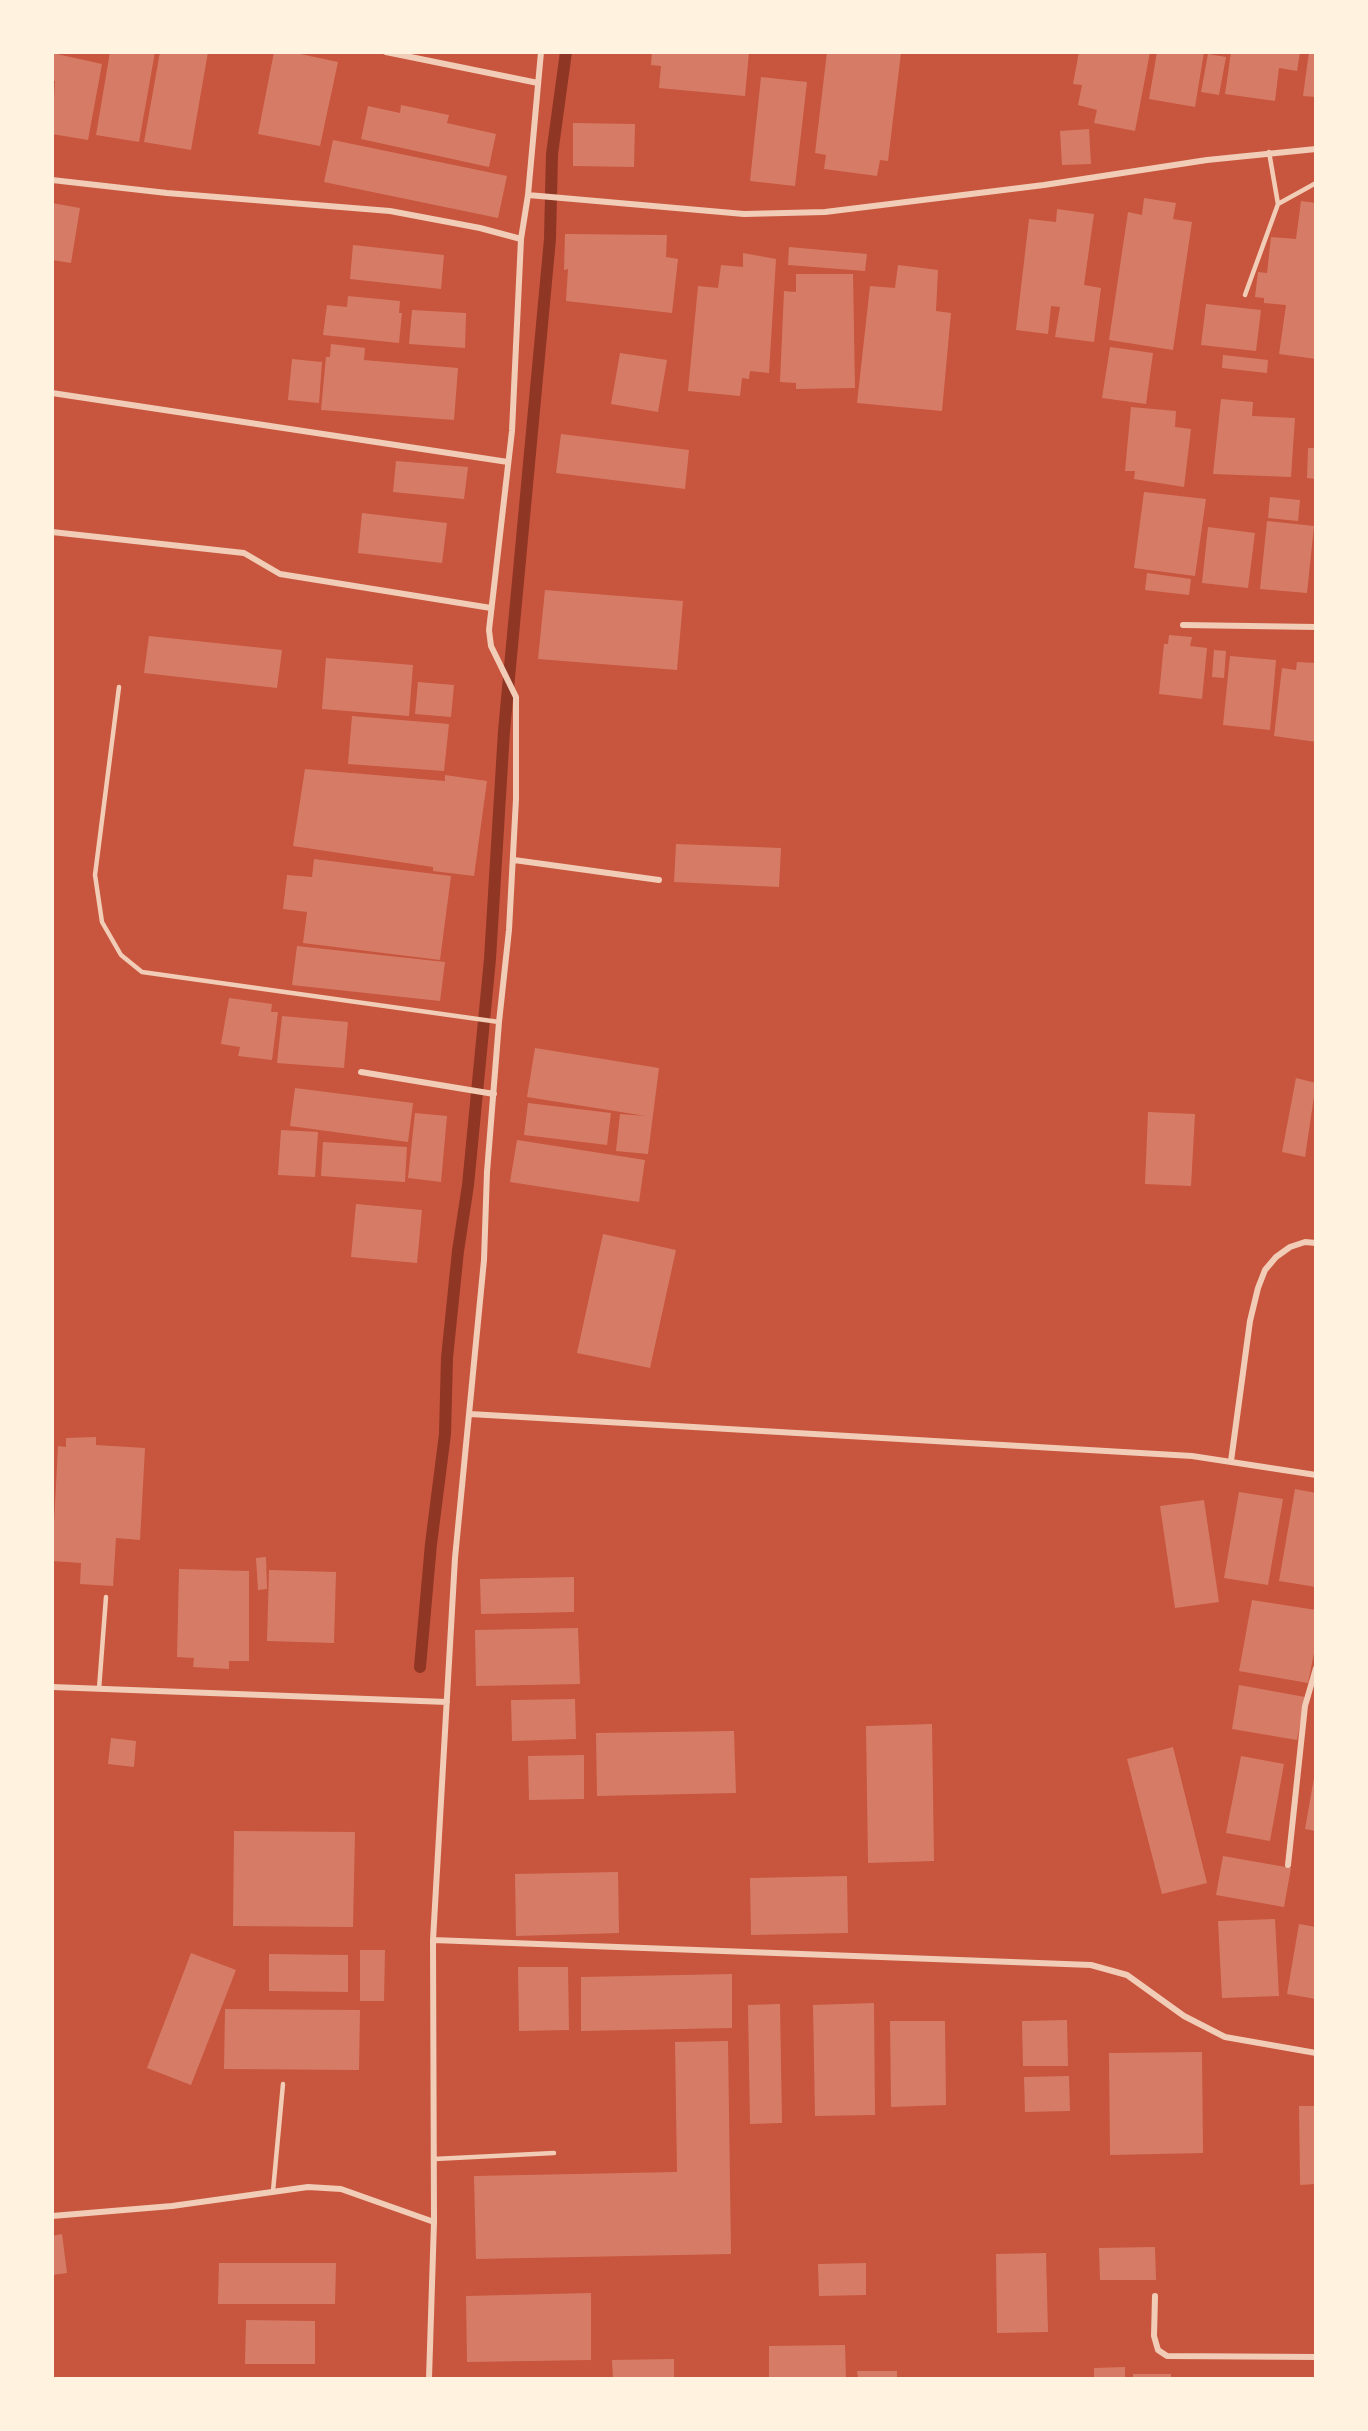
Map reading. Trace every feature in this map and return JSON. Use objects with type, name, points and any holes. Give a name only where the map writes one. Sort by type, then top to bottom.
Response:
[{"type":"street","points":[[386,52],[538,83]]},
{"type":"street","points":[[429,2379],[434,2222],[433,1940],[455,1558],[484,1260],[487,1172],[498,1022],[509,930],[514,860],[516,705],[514,689],[491,646],[489,630],[508,462],[521,239],[528,195],[541,52]]},
{"type":"street","points":[[528,195],[574,201],[744,214],[825,212],[1056,184],[1269,152],[1316,149]]},
{"type":"street","points":[[52,180],[167,193],[390,211],[480,228],[521,239]]},
{"type":"street","points":[[52,393],[508,462]]},
{"type":"street","points":[[52,532],[244,553],[280,574],[491,608]]},
{"type":"street","points":[[1183,625],[1316,627]]},
{"type":"street","points":[[514,860],[660,880]]},
{"type":"street","points":[[361,1072],[494,1094]]},
{"type":"street","points":[[1231,1461],[1250,1321],[1265,1270],[1276,1257],[1297,1245],[1316,1244]]},
{"type":"street","points":[[470,1414],[1062,1448],[1231,1461],[1316,1475]]},
{"type":"street","points":[[1288,1865],[1305,1706],[1316,1668]]},
{"type":"street","points":[[52,1687],[447,1702]]},
{"type":"street","points":[[433,1940],[1091,1965],[1127,1975],[1184,2016],[1225,2037],[1316,2053]]},
{"type":"street","points":[[52,2217],[172,2206],[308,2187],[341,2189],[434,2222]]},
{"type":"street","points":[[1155,2296],[1154,2336],[1158,2350],[1167,2356],[1316,2357]]},
{"type":"lane","points":[[1245,295],[1278,204],[1269,152]]},
{"type":"lane","points":[[1278,204],[1316,183]]},
{"type":"lane","points":[[119,687],[95,875],[102,922],[121,955],[142,972],[498,1022]]},
{"type":"lane","points":[[99,1689],[106,1597]]},
{"type":"lane","points":[[273,2191],[283,2084]]},
{"type":"lane","points":[[434,2159],[554,2153]]},
{"type":"building","points":[[110,52],[155,52],[139,142],[96,135]]},
{"type":"building","points":[[160,52],[208,52],[191,150],[144,142]]},
{"type":"building","points":[[274,52],[291,52],[338,62],[320,146],[258,134]]},
{"type":"building","points":[[652,52],[749,52],[745,96],[659,88],[661,66],[651,65]]},
{"type":"building","points":[[827,52],[901,53],[888,161],[880,160],[877,176],[824,169],[826,155],[815,153]]},
{"type":"building","points":[[1079,52],[1150,52],[1135,131],[1094,123],[1097,110],[1078,105],[1082,85],[1073,84]]},
{"type":"building","points":[[1157,52],[1204,52],[1195,107],[1149,99]]},
{"type":"building","points":[[1231,52],[1300,52],[1297,71],[1279,68],[1275,101],[1225,94]]},
{"type":"building","points":[[1309,52],[1316,52],[1316,97],[1303,96]]},
{"type":"building","points":[[52,53],[102,64],[88,140],[52,134],[55,81],[52,80]]},
{"type":"building","points":[[1208,54],[1226,57],[1219,95],[1201,92]]},
{"type":"building","points":[[761,77],[807,82],[795,186],[750,181]]},
{"type":"building","points":[[401,105],[449,115],[447,123],[496,134],[489,167],[361,139],[368,106],[400,113]]},
{"type":"building","points":[[573,123],[635,124],[634,167],[573,166]]},
{"type":"building","points":[[1089,129],[1091,164],[1062,165],[1060,131]]},
{"type":"building","points":[[333,140],[507,176],[498,218],[324,182]]},
{"type":"building","points":[[1144,198],[1176,203],[1173,219],[1192,222],[1173,350],[1109,340],[1128,212],[1142,215]]},
{"type":"building","points":[[1301,201],[1316,203],[1316,359],[1279,354],[1286,305],[1264,303],[1264,298],[1255,297],[1258,272],[1267,273],[1271,237],[1296,239]]},
{"type":"building","points":[[52,203],[80,208],[71,263],[52,260]]},
{"type":"building","points":[[1057,209],[1094,214],[1084,285],[1101,288],[1094,342],[1055,337],[1060,307],[1051,306],[1048,334],[1016,330],[1029,219],[1056,222]]},
{"type":"building","points":[[565,234],[667,235],[666,257],[678,259],[672,313],[566,301],[568,269],[564,270]]},
{"type":"building","points":[[353,245],[444,255],[441,289],[350,279]]},
{"type":"building","points":[[789,247],[867,254],[865,271],[788,265]]},
{"type":"building","points":[[743,253],[776,259],[769,373],[750,371],[749,379],[742,378],[740,396],[688,391],[698,286],[718,288],[721,265],[743,267]]},
{"type":"building","points":[[898,265],[938,270],[936,311],[951,313],[942,411],[857,403],[870,286],[895,288]]},
{"type":"building","points":[[796,274],[853,274],[855,388],[796,389],[796,383],[780,382],[784,291],[796,292]]},
{"type":"building","points":[[348,296],[400,301],[399,313],[402,313],[399,343],[323,335],[327,305],[347,307]]},
{"type":"building","points":[[1206,304],[1261,310],[1256,351],[1201,345]]},
{"type":"building","points":[[412,310],[466,313],[465,348],[409,344]]},
{"type":"building","points":[[331,344],[365,348],[364,360],[458,368],[454,420],[321,410],[326,357],[330,357]]},
{"type":"building","points":[[1110,347],[1153,353],[1146,404],[1102,398]]},
{"type":"building","points":[[620,353],[667,360],[658,412],[611,404]]},
{"type":"building","points":[[1223,355],[1268,360],[1267,373],[1222,368]]},
{"type":"building","points":[[292,359],[322,362],[319,403],[288,400]]},
{"type":"building","points":[[1221,399],[1253,402],[1252,416],[1295,418],[1291,477],[1213,474]]},
{"type":"building","points":[[1131,407],[1176,411],[1175,427],[1191,429],[1184,487],[1134,479],[1135,471],[1125,471]]},
{"type":"building","points":[[561,434],[689,450],[685,489],[556,473]]},
{"type":"building","points":[[1308,448],[1316,448],[1316,479],[1307,478]]},
{"type":"building","points":[[396,461],[468,467],[464,499],[393,492]]},
{"type":"building","points":[[1144,492],[1206,499],[1195,576],[1134,568]]},
{"type":"building","points":[[1270,497],[1300,500],[1298,521],[1268,518]]},
{"type":"building","points":[[362,513],[447,523],[442,563],[358,553]]},
{"type":"building","points":[[1267,521],[1314,526],[1307,593],[1260,589]]},
{"type":"building","points":[[1208,527],[1255,533],[1248,588],[1202,583]]},
{"type":"building","points":[[1147,573],[1191,579],[1189,595],[1145,590]]},
{"type":"building","points":[[545,590],[683,601],[677,670],[538,659]]},
{"type":"building","points":[[1169,635],[1192,637],[1190,646],[1207,648],[1202,699],[1159,694],[1164,644],[1168,644]]},
{"type":"building","points":[[149,636],[282,650],[277,688],[144,673]]},
{"type":"building","points":[[1214,650],[1226,651],[1224,678],[1212,677]]},
{"type":"building","points":[[1230,656],[1276,660],[1270,730],[1223,725]]},
{"type":"building","points":[[326,658],[413,665],[409,716],[322,709]]},
{"type":"building","points":[[1297,662],[1316,663],[1316,742],[1274,736],[1282,668],[1296,670]]},
{"type":"building","points":[[418,682],[454,685],[451,717],[415,714]]},
{"type":"building","points":[[352,716],[449,724],[444,771],[348,764]]},
{"type":"building","points":[[305,769],[445,781],[445,775],[487,781],[474,876],[433,871],[433,867],[293,846]]},
{"type":"building","points":[[676,844],[781,848],[779,887],[674,882]]},
{"type":"building","points":[[314,859],[451,876],[440,960],[303,943],[307,912],[283,909],[287,875],[312,877]]},
{"type":"building","points":[[297,946],[445,962],[440,1001],[292,985]]},
{"type":"building","points":[[229,998],[272,1004],[271,1012],[278,1012],[272,1060],[238,1056],[240,1047],[221,1044]]},
{"type":"building","points":[[282,1016],[348,1022],[344,1068],[277,1063]]},
{"type":"building","points":[[535,1048],[659,1068],[648,1154],[616,1151],[620,1114],[646,1116],[527,1097]]},
{"type":"building","points":[[1296,1078],[1316,1083],[1305,1157],[1282,1152]]},
{"type":"building","points":[[295,1088],[413,1103],[408,1142],[290,1126]]},
{"type":"building","points":[[528,1103],[611,1113],[607,1145],[524,1135]]},
{"type":"building","points":[[1148,1112],[1195,1114],[1191,1186],[1145,1184]]},
{"type":"building","points":[[415,1113],[447,1116],[441,1182],[408,1178]]},
{"type":"building","points":[[281,1130],[318,1132],[315,1177],[278,1175]]},
{"type":"building","points":[[517,1140],[645,1160],[639,1202],[510,1182]]},
{"type":"building","points":[[323,1142],[407,1147],[405,1182],[321,1176]]},
{"type":"building","points":[[356,1204],[422,1210],[417,1263],[351,1257]]},
{"type":"building","points":[[603,1234],[676,1250],[650,1368],[577,1353]]},
{"type":"building","points":[[96,1437],[96,1445],[145,1448],[140,1540],[116,1538],[113,1586],[80,1584],[81,1563],[52,1561],[58,1446],[66,1447],[66,1438]]},
{"type":"building","points":[[1295,1489],[1316,1493],[1316,1587],[1279,1581]]},
{"type":"building","points":[[1239,1492],[1283,1499],[1268,1585],[1224,1578]]},
{"type":"building","points":[[1204,1500],[1219,1602],[1175,1608],[1160,1506]]},
{"type":"building","points":[[266,1557],[267,1589],[258,1590],[256,1558]]},
{"type":"building","points":[[179,1569],[249,1571],[249,1661],[229,1661],[229,1669],[193,1667],[194,1658],[177,1657]]},
{"type":"building","points":[[269,1570],[336,1572],[334,1643],[267,1641]]},
{"type":"building","points":[[574,1577],[574,1612],[481,1614],[480,1579]]},
{"type":"building","points":[[1252,1600],[1316,1610],[1316,1643],[1308,1683],[1239,1671]]},
{"type":"building","points":[[578,1628],[580,1684],[476,1686],[475,1630]]},
{"type":"building","points":[[1239,1685],[1305,1697],[1297,1740],[1232,1729]]},
{"type":"building","points":[[575,1699],[576,1739],[512,1741],[511,1700]]},
{"type":"building","points":[[932,1724],[934,1861],[868,1863],[866,1726]]},
{"type":"building","points":[[734,1731],[736,1793],[597,1796],[596,1733]]},
{"type":"building","points":[[111,1738],[136,1741],[134,1767],[108,1764]]},
{"type":"building","points":[[1173,1747],[1207,1883],[1162,1894],[1127,1759]]},
{"type":"building","points":[[584,1755],[584,1799],[529,1800],[528,1756]]},
{"type":"building","points":[[1241,1756],[1284,1764],[1270,1841],[1226,1833]]},
{"type":"building","points":[[1314,1778],[1316,1778],[1316,1831],[1305,1829]]},
{"type":"building","points":[[234,1831],[355,1832],[353,1927],[233,1926]]},
{"type":"building","points":[[1223,1856],[1291,1868],[1284,1907],[1216,1895]]},
{"type":"building","points":[[618,1872],[619,1933],[516,1936],[515,1874]]},
{"type":"building","points":[[847,1876],[848,1933],[751,1935],[750,1878]]},
{"type":"building","points":[[1275,1919],[1279,1996],[1222,1998],[1218,1921]]},
{"type":"building","points":[[1299,1924],[1316,1927],[1316,1999],[1287,1994]]},
{"type":"building","points":[[360,1950],[385,1950],[384,2001],[360,2001]]},
{"type":"building","points":[[191,1953],[236,1970],[191,2085],[147,2068]]},
{"type":"building","points":[[269,1954],[348,1955],[348,1992],[269,1991]]},
{"type":"building","points":[[518,1967],[568,1967],[569,2030],[519,2031]]},
{"type":"building","points":[[732,1974],[732,2028],[581,2031],[581,1977]]},
{"type":"building","points":[[874,2003],[875,2115],[815,2116],[813,2005]]},
{"type":"building","points":[[780,2004],[782,2123],[750,2124],[748,2005]]},
{"type":"building","points":[[225,2009],[360,2010],[359,2070],[224,2069]]},
{"type":"building","points":[[1067,2020],[1068,2066],[1023,2066],[1022,2021]]},
{"type":"building","points":[[890,2021],[945,2021],[946,2105],[891,2107]]},
{"type":"building","points":[[728,2041],[731,2254],[476,2259],[474,2176],[677,2172],[675,2042]]},
{"type":"building","points":[[1202,2052],[1203,2153],[1110,2155],[1109,2053]]},
{"type":"building","points":[[1069,2076],[1070,2111],[1025,2112],[1024,2077]]},
{"type":"building","points":[[1299,2106],[1316,2106],[1316,2184],[1300,2185]]},
{"type":"building","points":[[62,2234],[67,2273],[52,2275],[52,2236]]},
{"type":"building","points":[[1155,2247],[1156,2280],[1100,2280],[1099,2248]]},
{"type":"building","points":[[1046,2253],[1048,2332],[997,2333],[996,2254]]},
{"type":"building","points":[[219,2263],[336,2263],[335,2304],[218,2304]]},
{"type":"building","points":[[866,2263],[866,2295],[819,2296],[818,2264]]},
{"type":"building","points":[[591,2293],[591,2360],[467,2362],[466,2296]]},
{"type":"building","points":[[246,2320],[315,2321],[315,2364],[245,2364]]},
{"type":"building","points":[[845,2345],[846,2378],[769,2378],[769,2346]]},
{"type":"building","points":[[674,2359],[674,2378],[613,2378],[612,2360]]},
{"type":"building","points":[[1125,2367],[1125,2378],[1094,2378],[1094,2368]]},
{"type":"building","points":[[857,2371],[897,2371],[897,2378],[858,2378]]},
{"type":"building","points":[[1133,2374],[1171,2374],[1171,2378],[1133,2378]]},
{"type":"waterway","points":[[420,1667],[431,1544],[445,1434],[447,1358],[458,1251],[468,1185],[490,959],[504,731],[550,239],[552,154],[566,52]]}]
